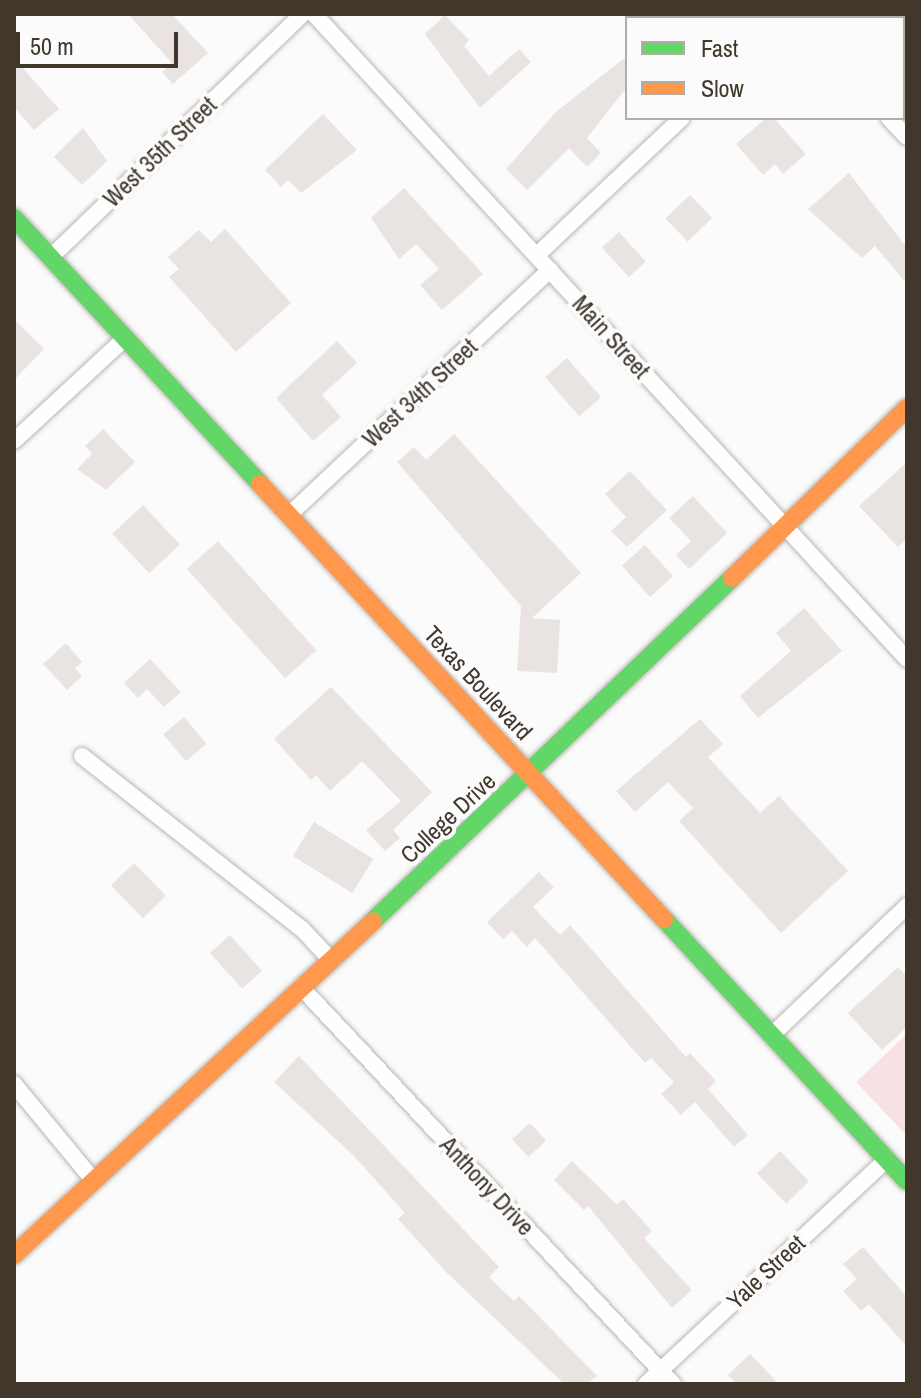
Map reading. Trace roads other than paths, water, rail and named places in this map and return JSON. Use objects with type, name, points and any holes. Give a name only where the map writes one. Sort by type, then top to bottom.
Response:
[{"type":"main road","name":"Texas Boulevard","points":[[14,218],[907,1181]]},
{"type":"main road","name":"College Drive","points":[[14,1255],[531,774],[907,408]]},
{"type":"street","name":"West 35th Street","points":[[51,257],[303,14]]},
{"type":"street","name":"Main Street","points":[[314,14],[907,659]]},
{"type":"street","points":[[537,255],[680,120]]},
{"type":"street","points":[[891,120],[907,137]]},
{"type":"street","name":"West 34th Street","points":[[289,515],[550,270]]},
{"type":"street","points":[[14,441],[124,339]]},
{"type":"street","points":[[82,756],[302,929],[331,960]]},
{"type":"street","points":[[772,1035],[907,906]]},
{"type":"street","name":"Anthony Drive","points":[[301,987],[673,1384]]},
{"type":"street","points":[[14,1084],[94,1181]]},
{"type":"street","name":"Yale Street","points":[[646,1384],[887,1159]]}]
